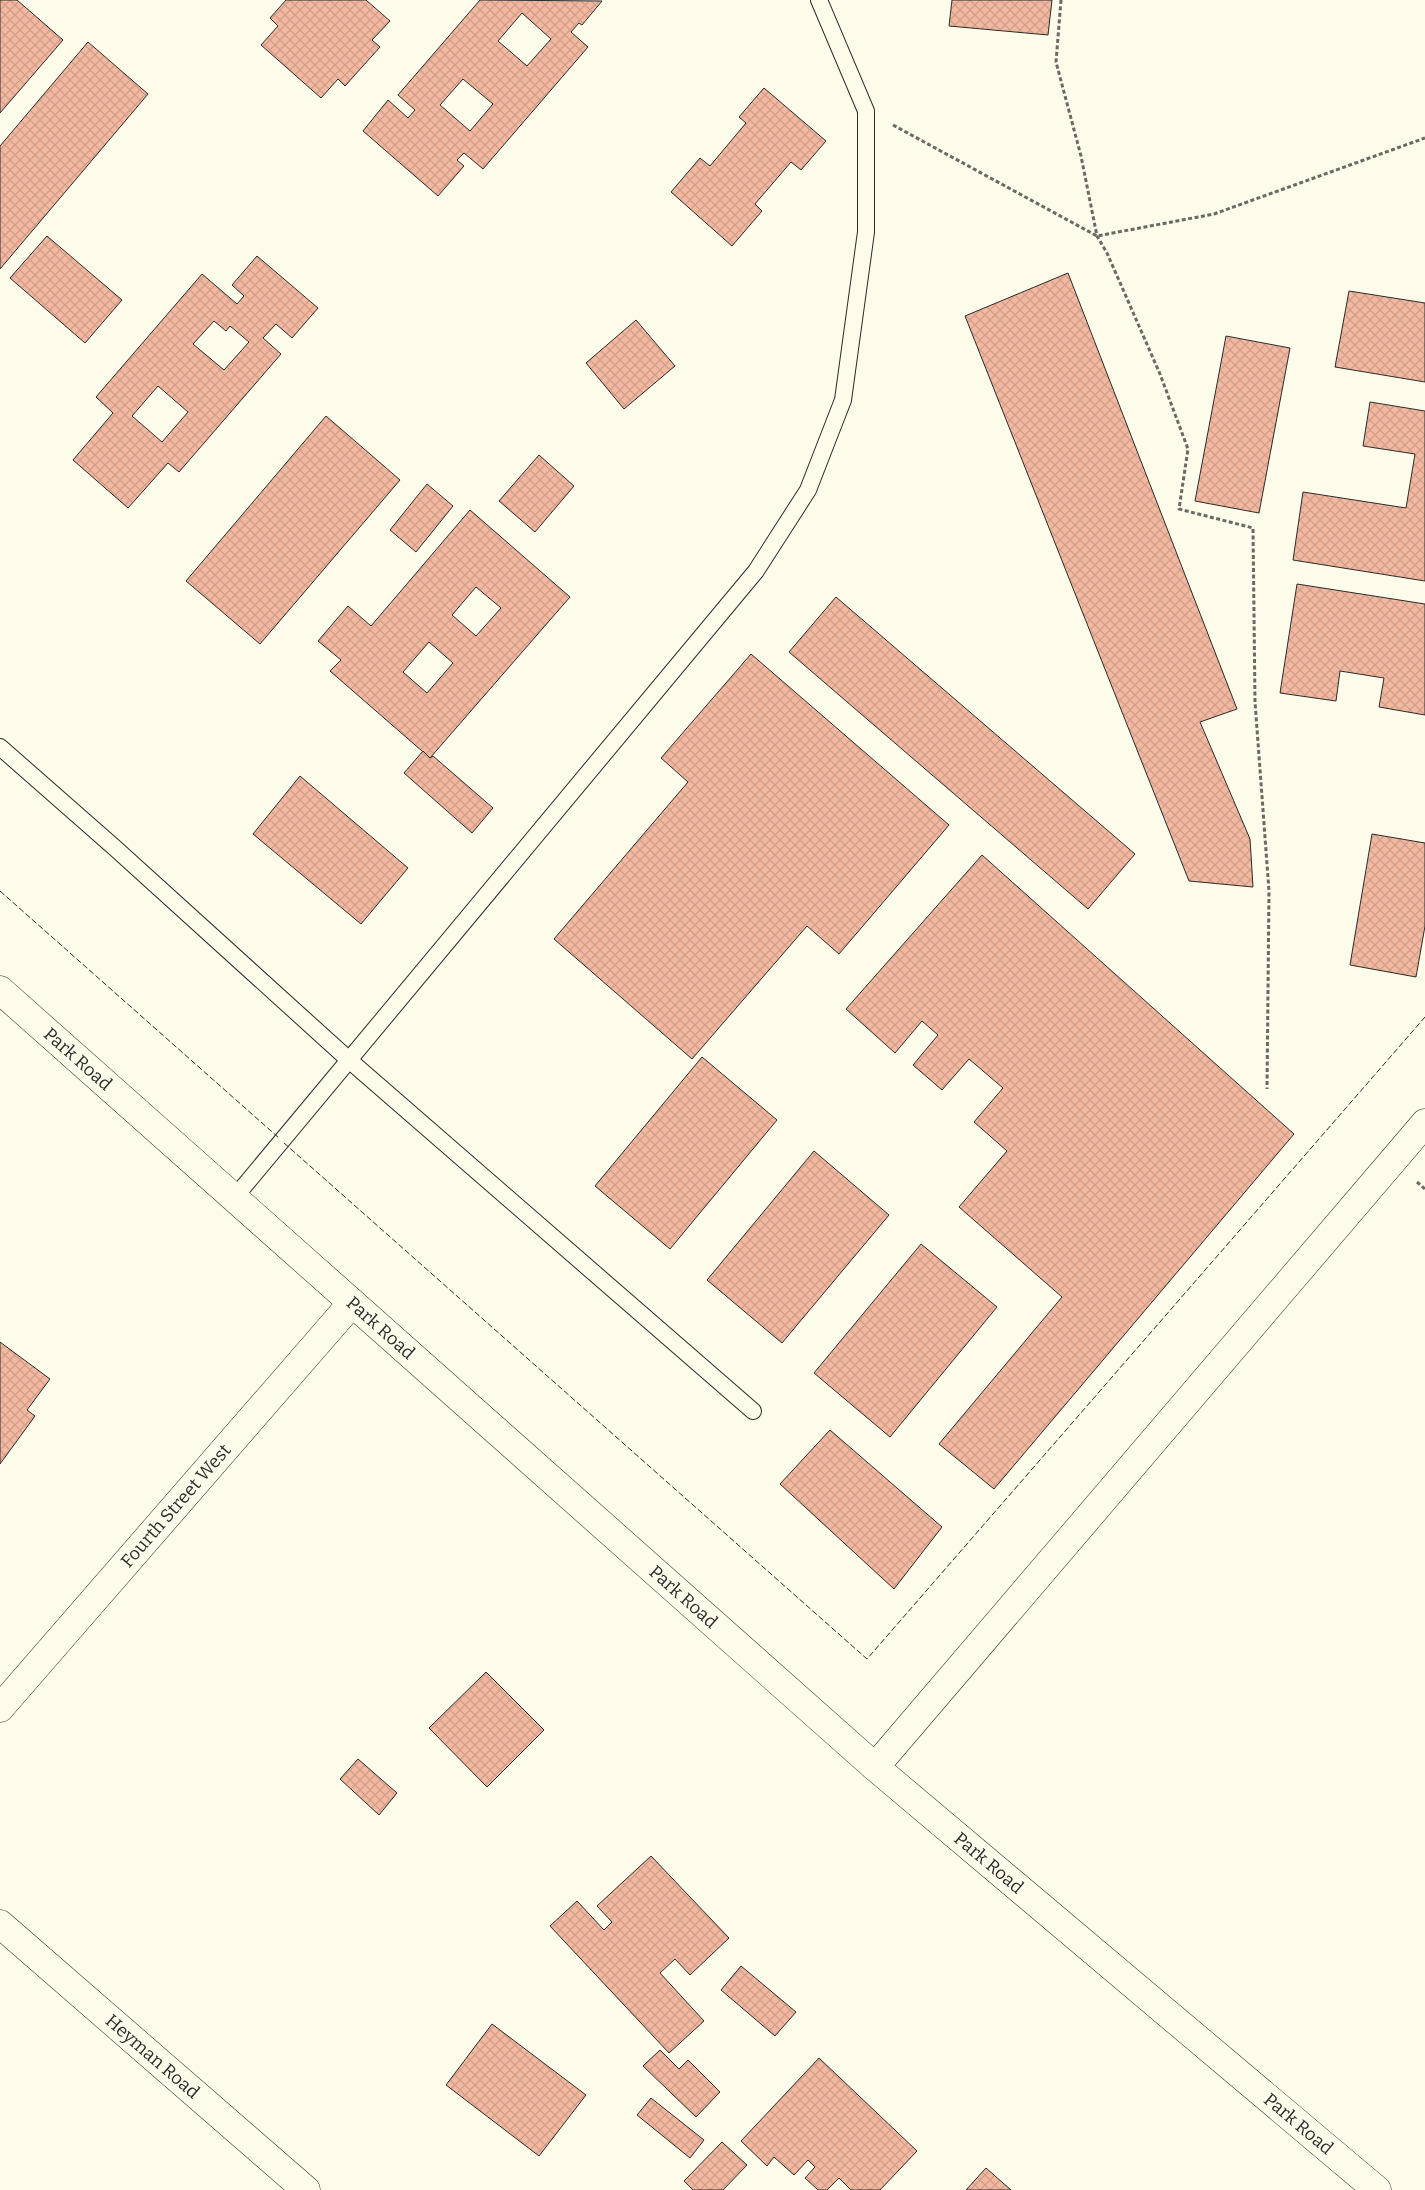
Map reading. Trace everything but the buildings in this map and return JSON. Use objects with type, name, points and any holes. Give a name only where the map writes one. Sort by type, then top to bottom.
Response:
[{"type":"street","name":"Park Road","points":[[0,990],[875,1767],[1378,2190]]},
{"type":"street","points":[[875,1767],[1425,1123]]},
{"type":"street","name":"Fourth Street West","points":[[0,1708],[352,1303]]},
{"type":"street","name":"Heyman Road","points":[[0,1924],[306,2190]]},
{"type":"lane","points":[[235,1197],[756,571],[808,490],[843,400],[866,232],[866,111],[819,0]]},
{"type":"lane","points":[[0,747],[115,848],[349,1060],[753,1411]]},
{"type":"path","points":[[1061,0],[1056,62],[1081,156],[1097,236],[1107,253],[1160,374],[1188,449],[1179,509],[1253,528],[1255,702],[1270,891],[1267,1088]]},
{"type":"path","points":[[866,111],[1097,236],[1214,214],[1425,138]]},
{"type":"fence","points":[[0,891],[279,1138]]},
{"type":"fence","points":[[284,1143],[867,1659],[1425,1017]]}]
